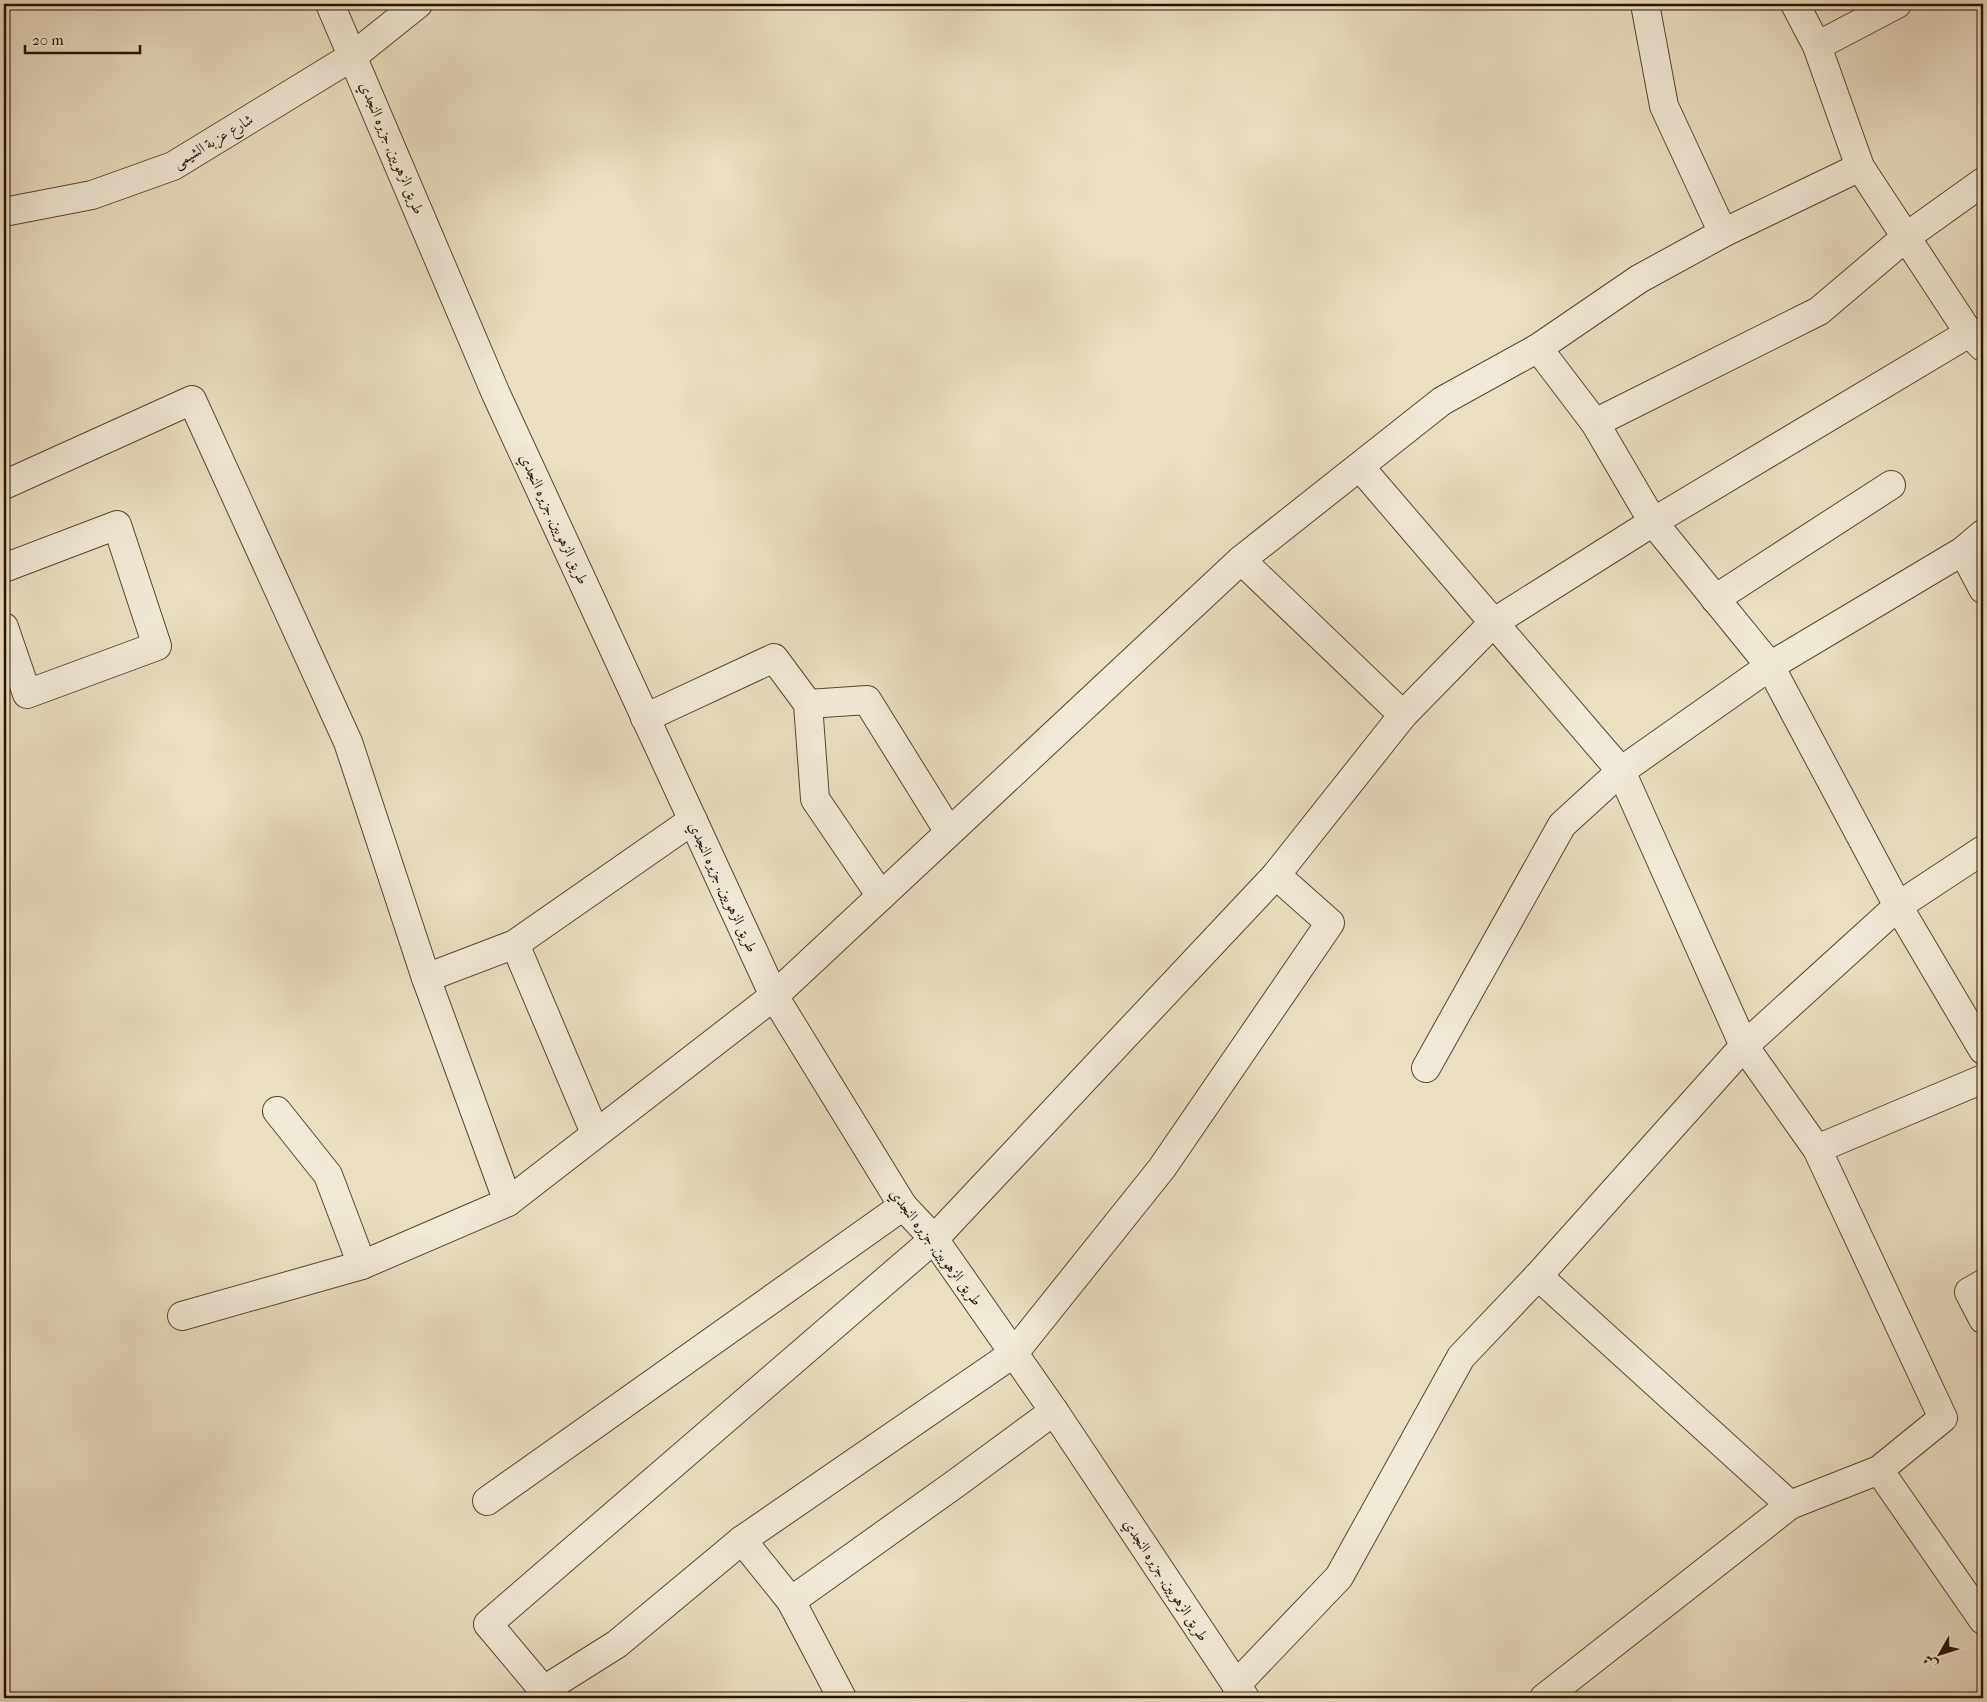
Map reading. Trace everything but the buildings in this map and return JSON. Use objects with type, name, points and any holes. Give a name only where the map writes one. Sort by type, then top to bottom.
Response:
[{"type":"street","name":"شارع عزبة الشيمى","points":[[4,212],[92,195],[174,166],[353,56],[418,4]]},
{"type":"street","points":[[1645,4],[1664,106],[1723,233]]},
{"type":"street","points":[[1276,875],[1330,923],[1162,1168],[1014,1353],[742,1540],[617,1644],[547,1694],[488,1624],[934,1239],[1276,875],[1403,715],[1493,623],[1653,522],[1976,340],[1860,167],[1817,46],[1795,4]]},
{"type":"street","points":[[1817,46],[1897,4]]},
{"type":"street","name":"طريق الزهويين, جزيره النجدي","points":[[339,8],[353,56],[496,394],[774,996],[902,1206],[934,1239],[1014,1353],[1240,1692]]},
{"type":"street","points":[[182,1316],[362,1265],[508,1202],[774,996],[1241,560],[1442,401],[1538,348],[1639,279],[1723,233],[1860,167]]},
{"type":"street","points":[[1595,423],[1819,311],[1906,237],[1983,182]]},
{"type":"street","points":[[1538,348],[1595,423],[1653,522],[1770,666],[1898,906],[1983,1050]]},
{"type":"street","points":[[4,485],[192,400],[348,742],[426,978],[508,1202]]},
{"type":"street","points":[[1360,467],[1620,771],[1744,1046],[1817,1149],[1943,1418],[1879,1470],[1790,1505],[1544,1698]]},
{"type":"street","points":[[1715,599],[1891,485]]},
{"type":"street","points":[[4,568],[118,525],[157,646],[27,694],[4,627]]},
{"type":"street","points":[[1426,1068],[1562,825],[1620,771],[1770,666],[1962,551],[1983,534]]},
{"type":"street","points":[[1962,551],[1983,589]]},
{"type":"street","points":[[1241,560],[1403,715]]},
{"type":"street","points":[[645,718],[774,658],[808,704],[815,800],[881,896]]},
{"type":"street","points":[[808,704],[867,700],[948,832]]},
{"type":"street","points":[[426,978],[515,944],[693,820]]},
{"type":"street","points":[[1240,1692],[1339,1577],[1461,1357],[1538,1276],[1744,1046],[1898,906],[1983,850]]},
{"type":"street","points":[[515,944],[595,1134]]},
{"type":"street","points":[[1817,1149],[1983,1079]]},
{"type":"street","points":[[277,1111],[328,1175],[362,1265]]},
{"type":"street","points":[[487,1501],[902,1206]]},
{"type":"street","points":[[1538,1276],[1790,1505]]},
{"type":"street","points":[[1983,1284],[1969,1292],[1983,1319]]},
{"type":"street","points":[[791,1601],[956,1484],[1054,1411]]},
{"type":"street","points":[[1879,1470],[1983,1620]]},
{"type":"street","points":[[742,1540],[791,1601],[842,1698]]}]
